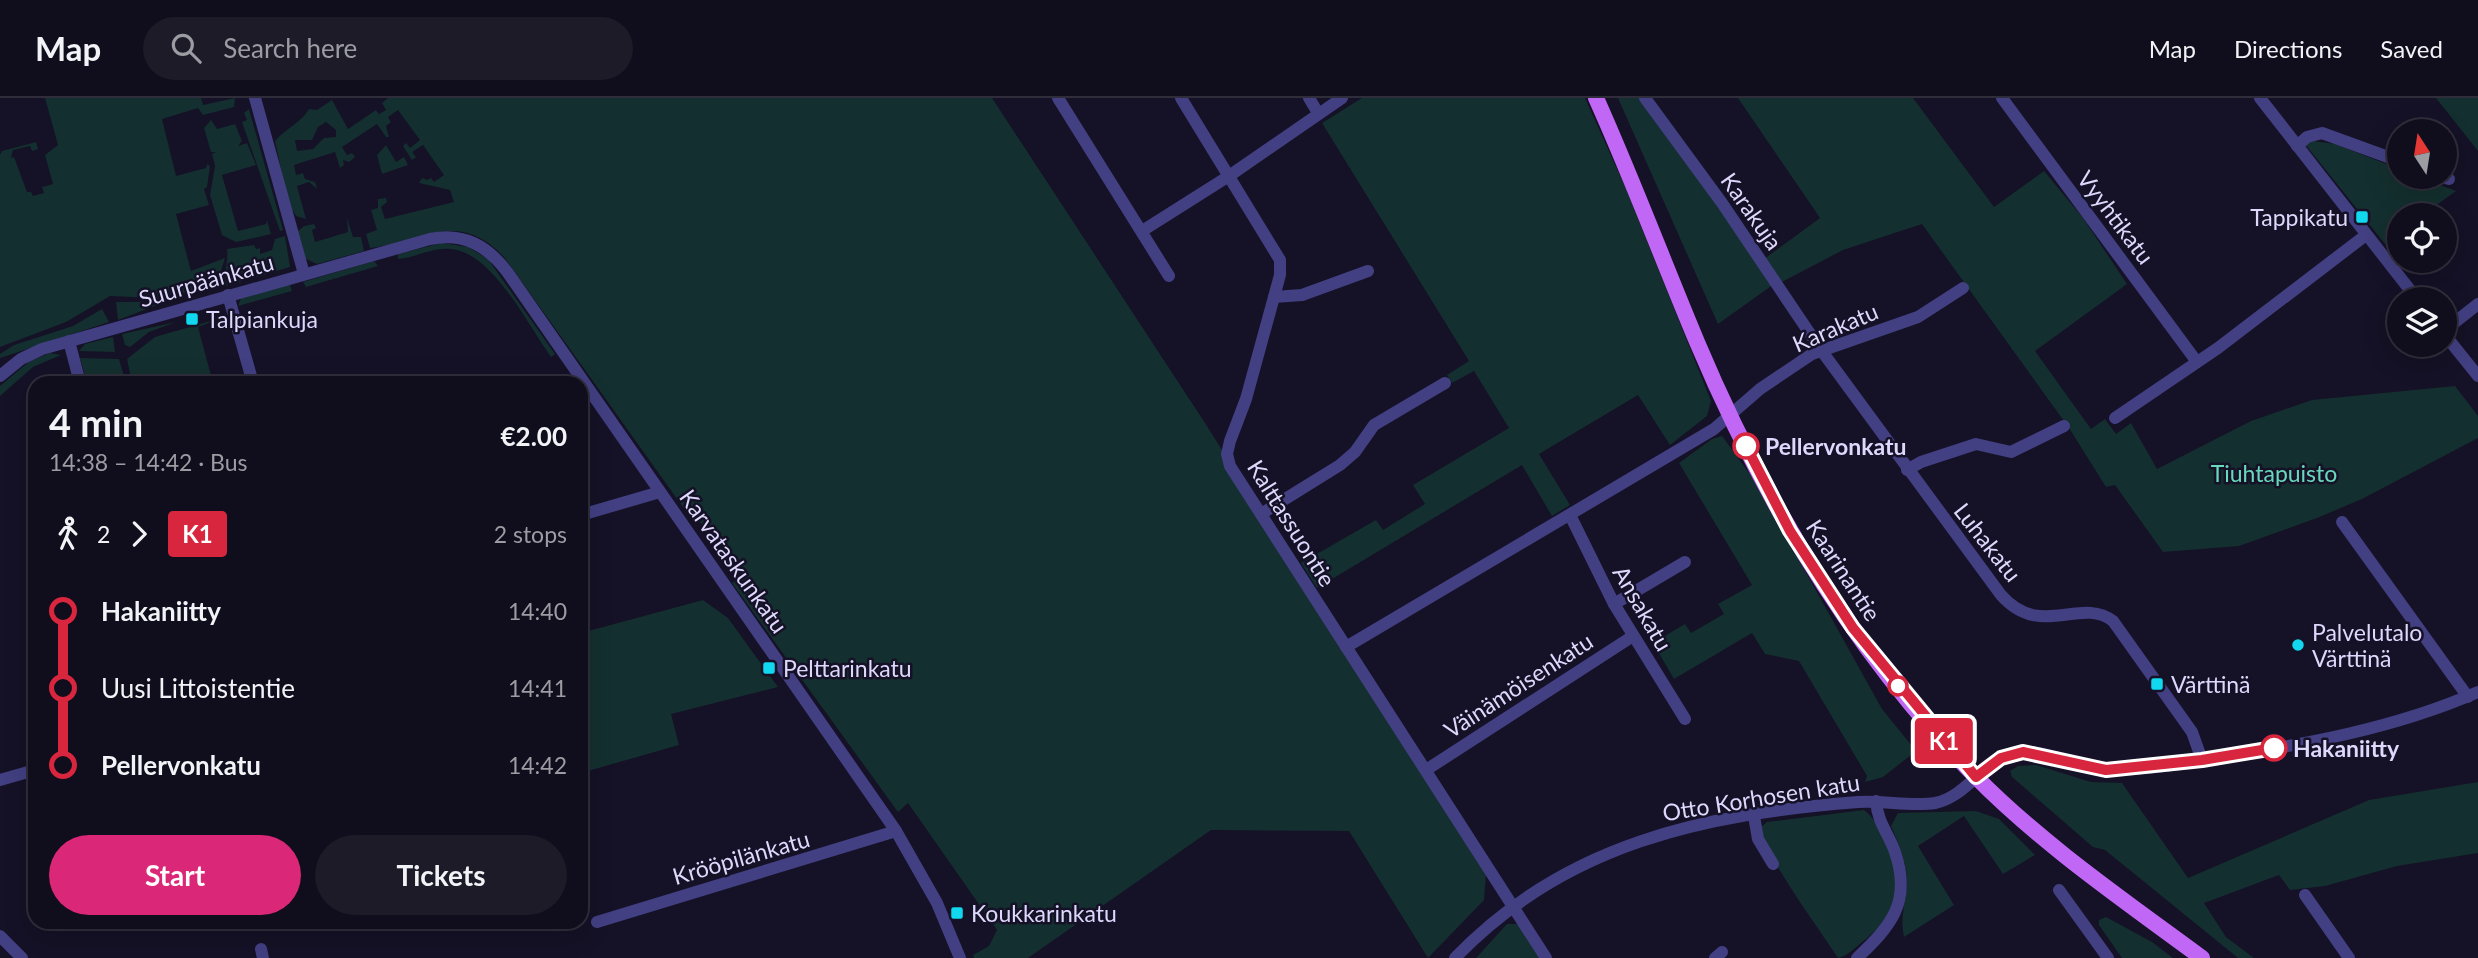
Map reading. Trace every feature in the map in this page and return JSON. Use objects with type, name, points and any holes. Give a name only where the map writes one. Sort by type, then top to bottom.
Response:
[{"type":"main road","name":"Kaarinantie","points":[[1596,98],[1731,417],[1790,531],[1853,628],[1976,777],[2066,855],[2202,958]]},
{"type":"street","points":[[255,98],[304,274]]},
{"type":"street","points":[[1058,98],[1170,276]]},
{"type":"street","name":"Kalttassuontie","points":[[1181,98],[1280,260],[1274,297],[1227,454],[1230,466],[1546,958]]},
{"type":"street","points":[[1309,98],[1318,113]]},
{"type":"street","points":[[1142,231],[1229,176],[1342,98]]},
{"type":"street","name":"Karakuja","points":[[1645,98],[1722,203],[1821,350]]},
{"type":"street","name":"Vyyhtikatu","points":[[2001,98],[2197,362]]},
{"type":"street","points":[[2260,98],[2407,287]]},
{"type":"street","points":[[2297,146],[2307,137],[2322,133],[2387,157]]},
{"type":"street","points":[[2115,418],[2197,362],[2366,235]]},
{"type":"street","name":"Suurpäänkatu","points":[[0,376],[32,353],[69,341],[430,239]]},
{"type":"street","name":"Karvataskunkatu","points":[[430,239],[465,239],[492,253],[578,376]]},
{"type":"street","points":[[1274,297],[1302,295],[1368,271]]},
{"type":"street","name":"Karakatu","points":[[1731,417],[1760,389],[1821,350],[1918,317],[1963,288]]},
{"type":"street","points":[[228,295],[251,376]]},
{"type":"street","points":[[2457,322],[2478,304]]},
{"type":"street","points":[[69,341],[78,376]]},
{"type":"street","points":[[2457,348],[2478,376]]},
{"type":"street","name":"Luhakatu","points":[[1821,350],[1907,470],[2012,605],[2041,617],[2095,612],[2113,621],[2192,732],[2202,760]]},
{"type":"street","points":[[1261,514],[1340,465],[1356,452],[1374,425],[1445,383]]},
{"type":"street","name":"Karvataskunkatu","points":[[588,390],[896,831],[937,903],[960,958]]},
{"type":"street","points":[[1346,647],[1731,417]]},
{"type":"street","points":[[1907,470],[1921,462],[1976,444],[2011,452],[2064,426]]},
{"type":"street","points":[[588,513],[660,492]]},
{"type":"street","name":"Ansakatu","points":[[1570,515],[1614,604],[1685,719]]},
{"type":"street","points":[[2342,522],[2473,694]]},
{"type":"street","points":[[1614,604],[1685,562]]},
{"type":"street","name":"Väinämöisenkatu","points":[[1426,770],[1633,636]]},
{"type":"street","name":"Otto Korhosen katu","points":[[1455,958],[1491,923],[1513,907],[1588,862],[1641,839],[1670,830],[1754,816],[1876,801],[1921,804],[1938,802],[1956,793],[2001,758],[2023,752],[2106,770],[2202,760],[2356,732],[2473,694]]},
{"type":"street","points":[[0,780],[28,772]]},
{"type":"street","points":[[1857,958],[1894,919],[1899,901],[1900,874],[1894,849],[1881,829],[1876,801]]},
{"type":"street","points":[[1754,816],[1758,839],[1773,864]]},
{"type":"street","name":"Krööpilänkatu","points":[[597,922],[896,831]]},
{"type":"street","points":[[2059,890],[2108,958]]},
{"type":"street","points":[[2305,895],[2349,958]]},
{"type":"street","points":[[0,936],[22,958]]},
{"type":"green space","points":[[45,98],[201,98],[203,105],[235,98],[234,107],[203,115],[198,108],[162,119],[176,176],[206,168],[207,164],[210,166],[207,187],[204,189],[209,205],[176,214],[191,271],[225,258],[220,274],[223,286],[156,298],[110,296],[66,322],[0,347],[0,155],[2,151],[36,142],[38,149],[32,151],[30,146],[13,150],[11,158],[14,157],[27,192],[31,192],[33,196],[44,193],[42,187],[53,184],[45,155],[58,145]]},
{"type":"green space","points":[[388,98],[992,98],[1207,426],[1486,874],[1484,900],[1428,958],[1349,831],[1211,830],[1028,958],[974,958],[973,955],[989,946],[997,930],[908,803],[898,812],[732,583],[744,574],[740,567],[688,509],[685,510],[504,257],[487,242],[471,234],[455,231],[423,235],[370,248],[366,234],[377,230],[371,210],[378,208],[378,199],[386,198],[387,202],[381,207],[385,219],[454,202],[450,190],[419,183],[422,178],[431,178],[434,182],[444,175],[423,145],[412,152],[416,157],[412,160],[403,146],[406,143],[410,148],[420,140],[398,110],[388,117],[391,122],[386,126],[389,137],[386,137],[377,124],[342,147],[347,155],[352,153],[355,157],[349,162],[343,160],[344,165],[340,168],[335,152],[294,165],[296,175],[303,173],[305,179],[315,182],[317,189],[309,182],[297,186],[306,219],[296,216],[288,202],[275,141],[309,109],[317,110],[332,100],[348,129],[376,110],[379,114],[386,110],[382,103]],"holes":[[[326,122],[336,130],[336,137],[324,138],[313,149],[297,151],[295,140],[312,140],[318,127]]]},
{"type":"green space","points":[[1362,98],[1585,98],[1627,191],[1711,401],[1707,416],[1670,445],[1638,395],[1539,454],[1570,505],[1552,516],[1522,465],[1317,588],[1301,563],[1376,520],[1383,530],[1425,504],[1413,485],[1509,428],[1474,371],[1452,383],[1447,375],[1469,361],[1322,123]]},
{"type":"green space","points":[[1618,98],[1643,98],[1774,284],[1718,324]]},
{"type":"green space","name":"Tiuhtapuisto","points":[[1738,98],[1913,98],[1994,207],[2044,171],[2083,218],[2127,284],[2035,351],[2091,429],[2105,419],[2116,434],[2131,423],[2157,469],[2251,421],[2312,400],[2455,386],[2478,416],[2478,438],[2362,499],[2317,518],[2239,546],[2163,552],[2115,485],[2106,487],[2069,428],[1922,224],[1843,250],[1780,283],[1764,259],[1820,218]]},
{"type":"green space","points":[[2436,98],[2478,98],[2478,151],[2457,124],[2457,119],[2453,119]]},
{"type":"green space","points":[[249,109],[283,230],[280,231],[242,122],[247,120],[244,113]]},
{"type":"green space","points":[[211,120],[217,129],[235,124],[242,141],[238,146],[247,143],[256,165],[222,175],[238,231],[266,224],[267,220],[271,234],[236,242],[222,235],[210,195],[215,166],[212,154],[216,152],[211,152],[204,128]]},
{"type":"green space","points":[[2313,141],[2335,144],[2387,164],[2387,189],[2456,191],[2440,203],[2387,203],[2385,244],[2305,144]]},
{"type":"green space","points":[[386,145],[396,162],[404,157],[408,165],[382,174],[377,155]]},
{"type":"green space","points":[[347,218],[353,237],[361,237],[364,251],[317,264],[302,257],[296,233],[304,226],[314,224],[316,228],[312,230],[315,242],[348,232]]},
{"type":"green space","points":[[285,236],[290,267],[226,286],[227,249],[254,245],[256,249],[260,248],[260,254],[272,250],[275,239]]},
{"type":"green space","points":[[442,243],[468,247],[488,259],[555,354],[551,357],[495,276],[466,253],[444,249],[398,259],[398,254]]},
{"type":"green space","points":[[374,261],[378,266],[306,287],[303,282]]},
{"type":"green space","points":[[290,284],[292,291],[238,306],[241,298]]},
{"type":"green space","points":[[116,302],[156,302],[157,305],[118,320]]},
{"type":"green space","points":[[102,309],[109,322],[0,358],[0,354],[14,345],[73,326]]},
{"type":"green space","points":[[228,316],[198,327],[211,376],[131,376],[127,359],[155,337]]},
{"type":"green space","points":[[176,322],[149,332],[130,347],[125,345],[122,334]]},
{"type":"green space","points":[[113,337],[115,352],[79,351],[85,344]]},
{"type":"green space","points":[[50,353],[61,355],[33,367],[0,396],[0,386],[30,361]]},
{"type":"green space","points":[[80,358],[119,359],[124,376],[85,376]]},
{"type":"green space","points":[[1722,436],[1755,481],[1882,709],[1916,751],[1883,777],[1865,782],[1867,776],[1799,661],[1765,654],[1752,633],[1674,679],[1653,643],[1685,624],[1691,633],[1724,614],[1718,604],[1752,585],[1679,463],[1712,439]]},
{"type":"green space","points":[[703,600],[728,618],[778,687],[671,714],[679,745],[588,771],[588,631]]},
{"type":"green space","points":[[2036,765],[2091,782],[2122,783],[2188,878],[2369,800],[2478,782],[2478,853],[2397,866],[2325,886],[2290,890],[2279,875],[2204,903],[2226,937],[2254,958],[2238,958],[2105,850],[2093,847],[2012,777],[2010,771],[2018,766]]},
{"type":"green space","points":[[1864,810],[1878,826],[1889,851],[1896,878],[1895,901],[1890,914],[1877,930],[1850,952],[1838,958],[1781,872],[1762,838],[1760,828],[1767,822]]},
{"type":"green space","points":[[1976,811],[1999,819],[2035,855],[2003,874],[1964,816],[1918,846],[1954,905],[1904,937],[1906,870],[1891,826],[1898,813]]},
{"type":"green space","points":[[2106,917],[2152,942],[2173,958],[2122,958],[2099,925],[2099,920]]},
{"type":"green space","points":[[1507,924],[1518,924],[1539,958],[1476,958]]},
{"type":"bus line","name":"K1","points":[[1746,446],[1790,531],[1821,582],[1886,671],[1976,777],[2001,758],[2023,752],[2106,770],[2202,760],[2274,748]]},
{"type":"place","name":"Tappikatu","points":[[2362,217]]},
{"type":"place","name":"Talpiankuja","points":[[192,319]]},
{"type":"place","name":"Pellervonkatu","points":[[1746,446]]},
{"type":"place","name":"Palvelutalo Värttinä","points":[[2298,645]]},
{"type":"place","name":"Pelttarinkatu","points":[[769,668]]},
{"type":"place","name":"Värttinä","points":[[2157,684]]},
{"type":"place","name":"Hakaniitty","points":[[2274,748]]},
{"type":"place","name":"Koukkarinkatu","points":[[957,913]]}]
